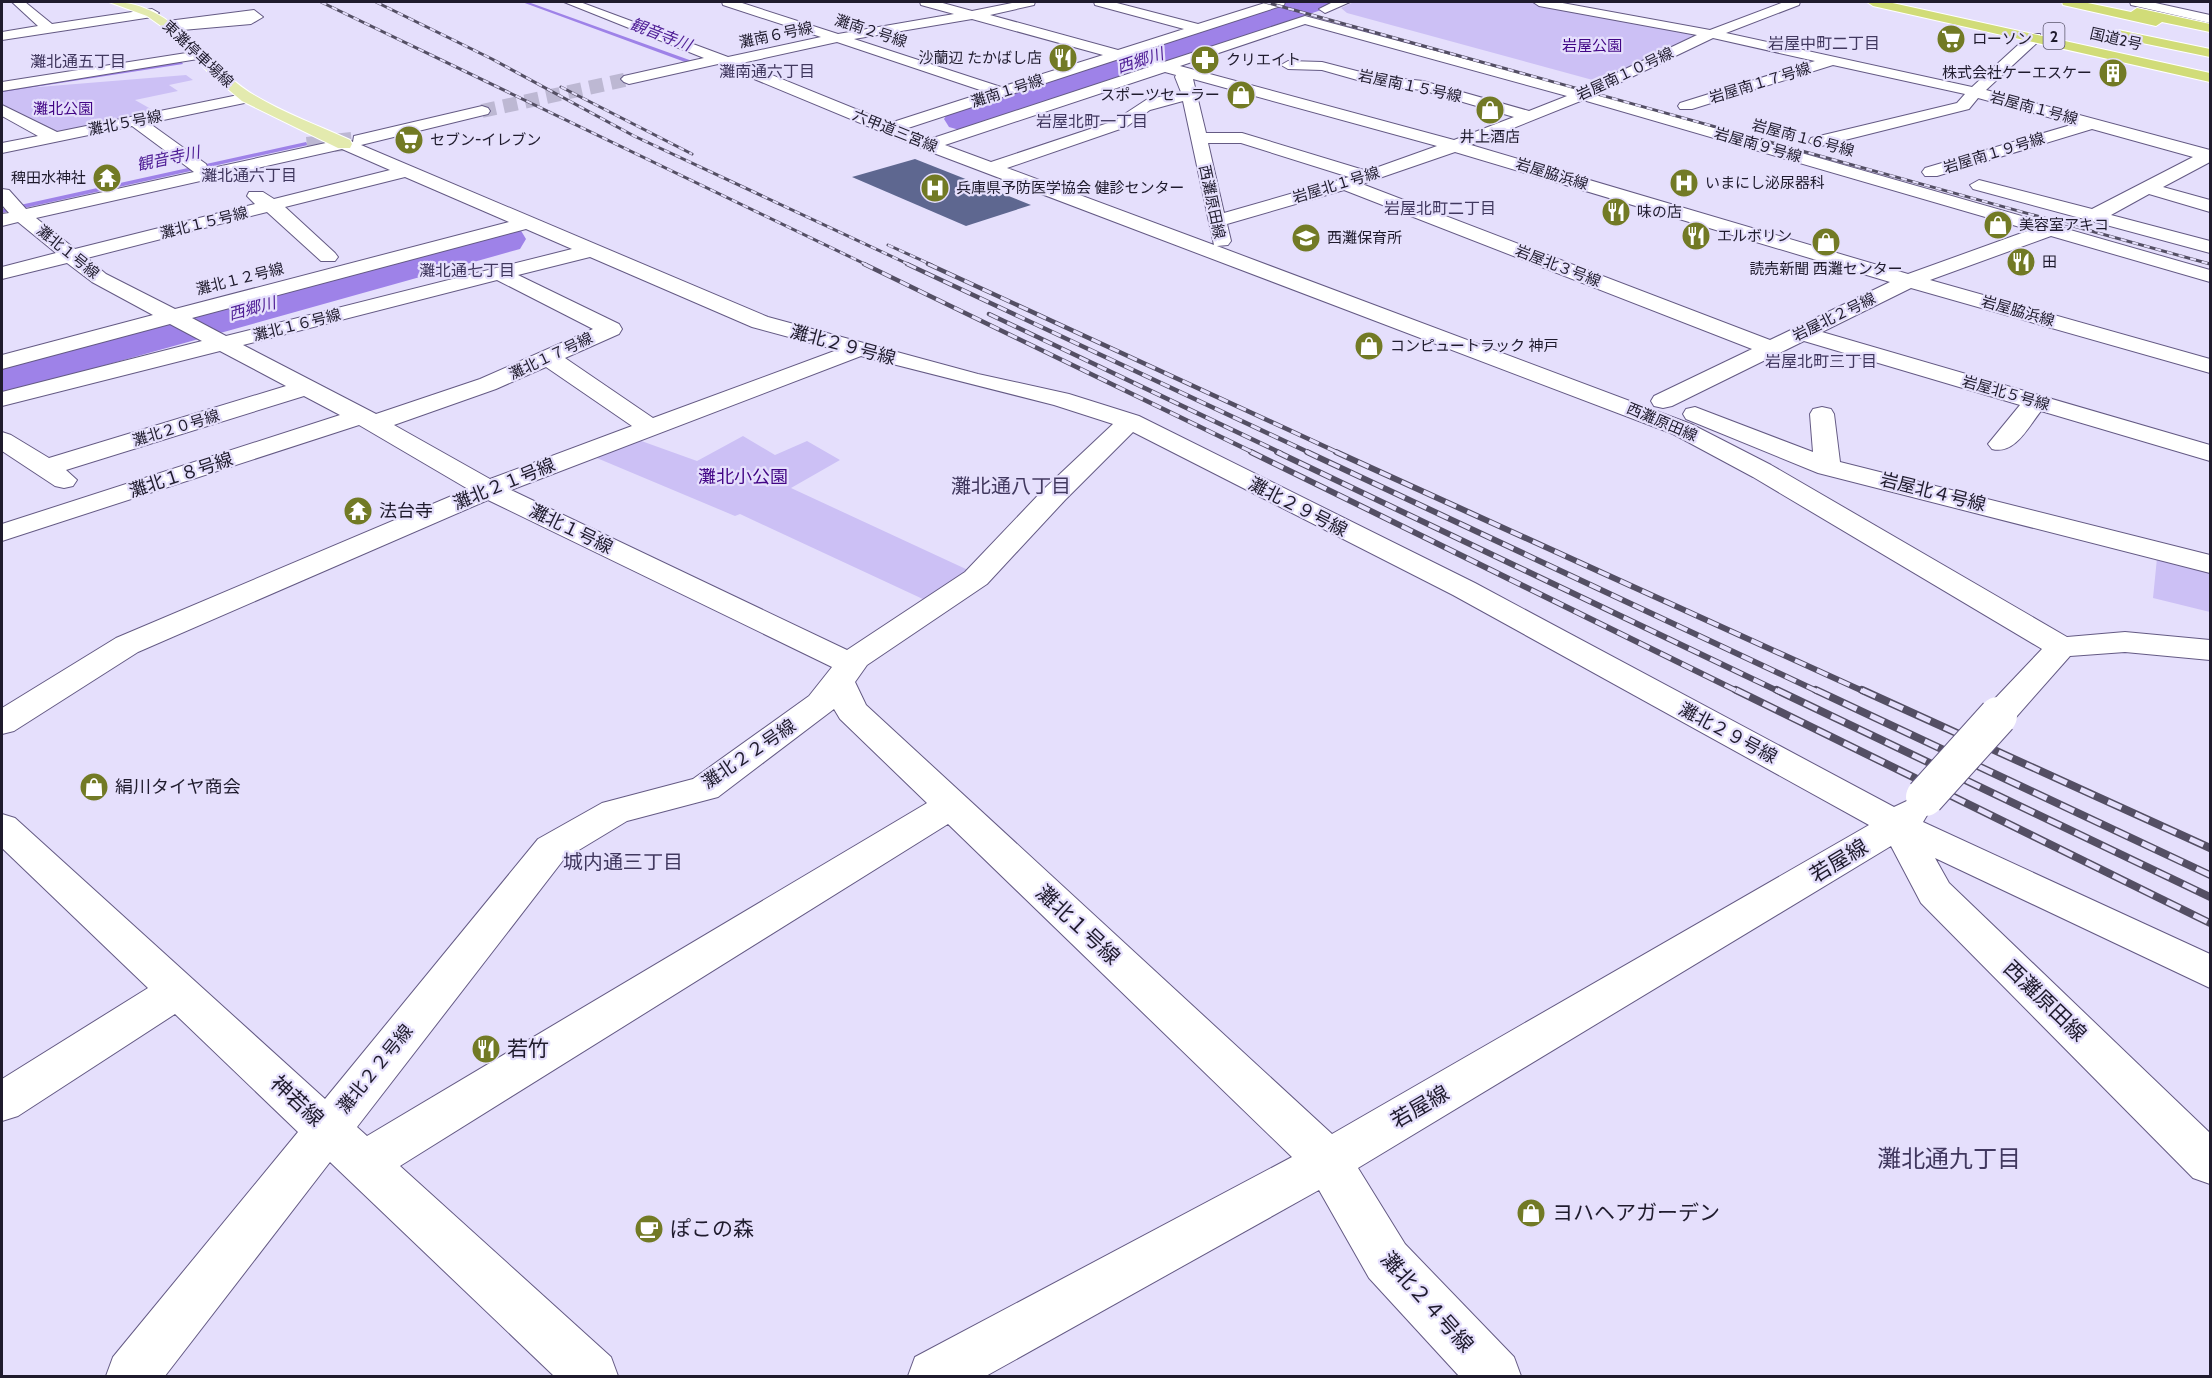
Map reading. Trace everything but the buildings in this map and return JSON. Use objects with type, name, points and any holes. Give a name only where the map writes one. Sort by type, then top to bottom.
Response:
[{"type":"highway","name":"国道2号","points":[[1873,2],[2211,78]]},
{"type":"highway","name":"国道2号","points":[[1897,2],[2211,70]]},
{"type":"highway","name":"2","points":[[1931,2],[2047,26]]},
{"type":"highway","points":[[2054,2],[2194,30]]},
{"type":"highway","points":[[2068,2],[2211,34]]},
{"type":"highway","points":[[2091,2],[2211,28]]},
{"type":"highway","points":[[2105,2],[2211,28]]},
{"type":"highway","name":"国道2号","points":[[2211,53],[2102,34],[2211,61]]},
{"type":"main road","name":"東灘停車場線","points":[[115,2],[152,13],[170,26],[248,98],[352,142]]},
{"type":"street","points":[[2,4],[18,2],[79,44]]},
{"type":"street","points":[[575,4],[604,2]]},
{"type":"street","name":"灘南２号線","points":[[728,2],[1003,93]]},
{"type":"street","points":[[926,2],[1125,54]]},
{"type":"street","name":"灘南６号線","points":[[629,79],[838,38],[1005,9],[1029,2]]},
{"type":"street","points":[[1100,2],[1202,29]]},
{"type":"street","points":[[1233,2],[1259,9]]},
{"type":"street","name":"灘南１号線","points":[[890,129],[1279,2]]},
{"type":"street","points":[[1344,2],[1325,9],[1645,96]]},
{"type":"street","name":"岩屋南１号線","points":[[1539,2],[1711,34],[1975,92],[2210,156]]},
{"type":"street","name":"岩屋南１０号線","points":[[1455,146],[1582,95],[1711,34],[1794,2]]},
{"type":"street","points":[[2136,2],[2211,19]]},
{"type":"street","points":[[1746,3],[1775,9]]},
{"type":"street","name":"六甲道三宮線","points":[[575,4],[991,168],[1220,238]]},
{"type":"street","points":[[2,36],[152,13]]},
{"type":"street","points":[[240,14],[256,16],[251,20],[170,26],[240,14]]},
{"type":"street","name":"岩屋南９号線","points":[[1169,66],[1305,20],[1582,95],[2211,276]]},
{"type":"street","points":[[1311,37],[1339,28]]},
{"type":"street","points":[[1817,142],[1963,106],[1975,92],[2035,37]]},
{"type":"street","name":"岩屋脇浜線","points":[[1125,54],[1455,146],[1909,280],[2211,366]]},
{"type":"street","points":[[2,87],[98,66],[199,55]]},
{"type":"street","name":"岩屋南１７号線","points":[[1686,106],[1833,60]]},
{"type":"street","name":"岩屋南１５号線","points":[[1284,61],[1322,66],[1375,80],[1422,86],[1530,116]]},
{"type":"street","points":[[929,145],[1169,66]]},
{"type":"street","name":"西灘原田線","points":[[1169,66],[1186,80],[1220,238],[1682,429],[1762,471],[2061,647]]},
{"type":"street","points":[[1224,81],[1246,75]]},
{"type":"street","points":[[991,168],[1120,124],[1136,109],[1157,101],[1189,96]]},
{"type":"street","name":"灘北５号線","points":[[2,148],[248,98]]},
{"type":"street","points":[[1665,101],[1719,115]]},
{"type":"street","points":[[2,110],[54,137]]},
{"type":"street","points":[[208,169],[352,142],[482,111]]},
{"type":"street","points":[[135,121],[208,169],[272,206],[328,257]]},
{"type":"street","name":"岩屋南１９号線","points":[[2091,124],[1925,171],[2094,216]]},
{"type":"street","name":"岩屋南１６号線","points":[[1796,136],[1851,151]]},
{"type":"street","points":[[1199,138],[1242,138],[1366,176]]},
{"type":"street","name":"灘北２９号線","points":[[352,142],[407,171],[760,322],[857,350],[1060,399],[1130,421],[1464,590],[1914,809],[2211,972]]},
{"type":"street","points":[[2,220],[183,178],[208,169],[307,146]]},
{"type":"street","name":"岩屋北１号線","points":[[1220,238],[1345,184],[1455,146]]},
{"type":"street","points":[[2094,216],[2210,156]]},
{"type":"street","name":"灘北１５号線","points":[[2,273],[407,171]]},
{"type":"street","name":"岩屋北３号線","points":[[1345,184],[1771,348]]},
{"type":"street","points":[[2147,188],[2211,206]]},
{"type":"street","name":"灘北１号線","points":[[2,194],[22,216],[99,278],[368,420],[489,489],[844,673],[852,711],[1328,1161]]},
{"type":"street","points":[[2094,216],[2211,247]]},
{"type":"street","points":[[2,362],[526,222]]},
{"type":"street","name":"岩屋北２号線","points":[[1663,401],[1909,280],[2052,229]]},
{"type":"street","name":"灘北１２号線","points":[[112,311],[328,257],[428,240],[481,235]]},
{"type":"street","name":"岩屋北４号線","points":[[1220,238],[1663,401],[1827,467],[2211,564]]},
{"type":"street","name":"灘北１６号線","points":[[2,399],[212,337],[500,273],[592,250]]},
{"type":"street","name":"灘北１７号線","points":[[368,420],[488,384],[610,329],[500,273]]},
{"type":"street","name":"岩屋北５号線","points":[[1802,333],[2211,453]]},
{"type":"street","name":"灘北２１号線","points":[[2,723],[127,645],[489,489],[857,350]]},
{"type":"street","points":[[549,358],[651,428]]},
{"type":"street","name":"灘北２０号線","points":[[45,468],[307,387]]},
{"type":"street","points":[[2001,444],[2036,402]]},
{"type":"street","points":[[1822,414],[1827,467]]},
{"type":"street","name":"灘北１８号線","points":[[2,534],[98,502],[368,420]]},
{"type":"street","name":"灘北２２号線","points":[[132,1377],[551,849],[615,812],[705,788],[821,704],[856,658],[976,578],[1055,494],[1130,421]]},
{"type":"street","points":[[2,440],[98,502]]},
{"type":"street","points":[[1914,809],[2061,647],[2124,642],[2211,650]]},
{"type":"street","points":[[364,1163],[951,805]]},
{"type":"street","name":"西灘原田線","points":[[1914,809],[1935,893],[2211,1163]]},
{"type":"street","name":"若屋線","points":[[934,1377],[1328,1161],[1914,809]]},
{"type":"street","name":"神若線","points":[[2,827],[592,1377]]},
{"type":"street","points":[[2,1102],[178,990]]},
{"type":"street","name":"灘北２４号線","points":[[1328,1161],[1387,1261],[1496,1377]]},
{"type":"green space","name":"岩屋公園","points":[[1354,2],[1529,2],[1689,32],[1696,36],[1600,82],[1347,13],[1341,8]]},
{"type":"green space","name":"灘北公園","points":[[186,75],[193,80],[169,85],[178,91],[135,100],[158,113],[58,135],[2,106],[2,90]]},
{"type":"green space","name":"灘北小公園","points":[[743,436],[775,455],[807,441],[840,460],[791,488],[968,570],[925,600],[740,514],[735,516],[592,456],[633,438],[697,461]]},
{"type":"green space","points":[[2157,558],[2210,573],[2210,612],[2153,598]]},
{"type":"waterway","name":"観音寺川","points":[[524,2],[692,62],[678,65]]},
{"type":"waterway","name":"西郷川","points":[[963,119],[1316,2]]},
{"type":"waterway","points":[[2,90],[181,63]]},
{"type":"waterway","name":"観音寺川","points":[[2,211],[306,144]]},
{"type":"waterway","name":"西郷川","points":[[2,377],[503,239]]},
{"type":"tunnel","points":[[482,111],[629,79]]},
{"type":"tunnel","points":[[307,146],[360,140]]},
{"type":"railway","points":[[321,2],[867,265]]},
{"type":"railway","points":[[376,2],[492,59],[634,136],[910,265]]},
{"type":"railway","points":[[1265,2],[2210,264]]},
{"type":"railway","points":[[561,87],[692,154]]},
{"type":"railway","points":[[888,245],[932,265]]},
{"type":"railway","points":[[864,264],[1254,453]]},
{"type":"railway","points":[[907,264],[1310,453]]},
{"type":"railway","points":[[928,264],[1339,453]]},
{"type":"railway","points":[[989,314],[1281,453]]},
{"type":"railway","points":[[1251,452],[1739,692]]},
{"type":"railway","points":[[1277,452],[1780,692]]},
{"type":"railway","points":[[1307,452],[1819,692]]},
{"type":"railway","points":[[1336,452],[1865,692]]},
{"type":"railway","points":[[1736,690],[2210,923]]},
{"type":"railway","points":[[1777,690],[2210,897]]},
{"type":"railway","points":[[1816,690],[2210,875]]},
{"type":"railway","points":[[1862,690],[2210,848]]},
{"type":"place","name":"ローソン","points":[[1951,39]]},
{"type":"place","name":"沙蘭辺 たかばし店","points":[[1063,58]]},
{"type":"place","name":"クリエイト","points":[[1205,60]]},
{"type":"place","name":"株式会社ケーエスケー","points":[[2113,73]]},
{"type":"place","name":"スポーツセーラー","points":[[1241,95]]},
{"type":"place","name":"井上酒店","points":[[1490,110]]},
{"type":"place","name":"セブン-イレブン","points":[[409,140]]},
{"type":"place","name":"稗田水神社","points":[[107,178]]},
{"type":"place","name":"いまにし泌尿器科","points":[[1684,183]]},
{"type":"place","name":"兵庫県予防医学協会 健診センター","points":[[935,188]]},
{"type":"place","name":"味の店","points":[[1616,212]]},
{"type":"place","name":"美容室アキコ","points":[[1998,225]]},
{"type":"place","name":"エルボリン","points":[[1696,236]]},
{"type":"place","name":"西灘保育所","points":[[1306,238]]},
{"type":"place","name":"読売新聞 西灘センター","points":[[1826,242]]},
{"type":"place","name":"田","points":[[2021,262]]},
{"type":"place","name":"コンピュートラック 神戸","points":[[1369,346]]},
{"type":"place","name":"法台寺","points":[[358,511]]},
{"type":"place","name":"絹川タイヤ商会","points":[[94,787]]},
{"type":"place","name":"若竹","points":[[486,1049]]},
{"type":"place","name":"ヨハヘアガーデン","points":[[1531,1213]]},
{"type":"place","name":"ぽこの森","points":[[649,1229]]},
{"type":"district","name":"岩屋中町二丁目","points":[[1824,43]]},
{"type":"district","name":"灘北通五丁目","points":[[78,61]]},
{"type":"district","name":"灘南通六丁目","points":[[767,71]]},
{"type":"district","name":"岩屋北町一丁目","points":[[1092,121]]},
{"type":"district","name":"灘北通六丁目","points":[[249,175]]},
{"type":"district","name":"岩屋北町二丁目","points":[[1440,208]]},
{"type":"district","name":"灘北通七丁目","points":[[467,270]]},
{"type":"district","name":"岩屋北町三丁目","points":[[1821,361]]},
{"type":"district","name":"灘北通八丁目","points":[[1011,486]]},
{"type":"district","name":"城内通三丁目","points":[[623,862]]},
{"type":"district","name":"灘北通九丁目","points":[[1949,1159]]}]
